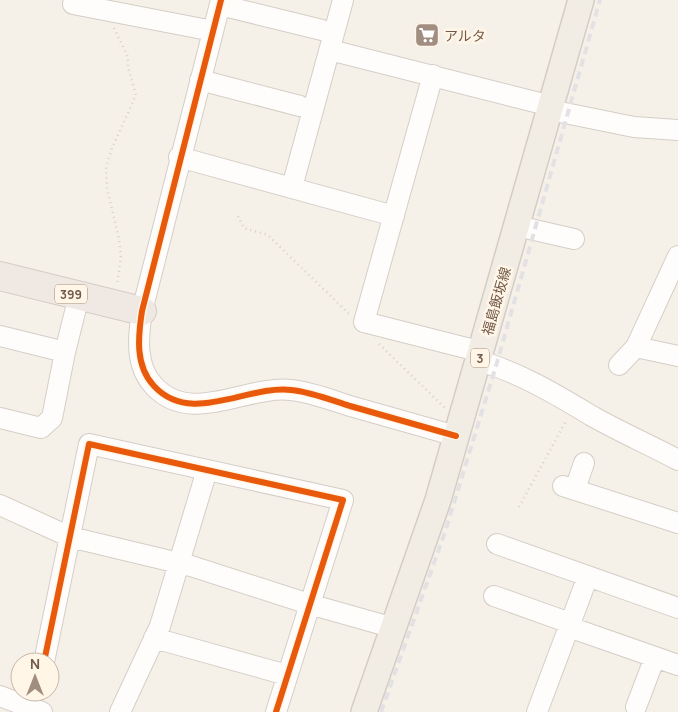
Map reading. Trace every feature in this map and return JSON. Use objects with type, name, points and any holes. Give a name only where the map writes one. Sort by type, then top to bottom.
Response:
[{"type":"highway","name":"399","points":[[0,276],[142,311]]},
{"type":"main road","name":"福島飯坂線","points":[[364,712],[438,500],[453,424],[480,357],[581,0]]},
{"type":"street","points":[[292,187],[343,0]]},
{"type":"street","points":[[322,30],[221,2],[179,157],[142,311],[139,347],[142,367],[160,393],[177,403],[194,405],[259,391],[293,390],[453,424]]},
{"type":"street","points":[[73,4],[213,31]]},
{"type":"street","points":[[330,50],[433,75],[550,108],[634,127],[678,130]]},
{"type":"street","points":[[433,75],[364,322],[480,357],[678,460]]},
{"type":"street","points":[[200,80],[300,106]]},
{"type":"street","points":[[179,157],[394,216]]},
{"type":"street","points":[[517,226],[574,239]]},
{"type":"street","points":[[619,365],[636,347],[678,256]]},
{"type":"street","points":[[0,418],[41,428],[52,418],[65,352],[79,296]]},
{"type":"street","points":[[0,336],[65,352]]},
{"type":"street","points":[[636,347],[678,356]]},
{"type":"street","points":[[46,652],[89,444],[343,500],[276,712]]},
{"type":"street","points":[[584,463],[569,488],[678,523]]},
{"type":"street","points":[[120,712],[154,638],[179,564],[207,470]]},
{"type":"street","points":[[0,505],[70,537],[179,564],[394,628]]},
{"type":"street","points":[[497,544],[678,608]]},
{"type":"street","points":[[537,712],[588,576]]},
{"type":"street","points":[[494,596],[678,666]]},
{"type":"street","points":[[154,638],[288,675]]},
{"type":"street","points":[[636,708],[654,657]]},
{"type":"street","points":[[0,696],[38,704]]},
{"type":"path","points":[[111,11],[112,24],[128,57],[128,67],[136,95],[112,148],[106,167],[107,188],[120,247],[117,289]]},
{"type":"path","points":[[238,216],[244,228],[268,235],[352,317]]},
{"type":"path","points":[[373,337],[453,424]]},
{"type":"path","points":[[519,507],[575,405]]},
{"type":"railway","points":[[381,712],[445,532],[496,366],[600,0]]},
{"type":"cycle path","points":[[221,0],[142,311],[139,351],[148,378],[154,386],[169,397],[185,403],[202,404],[274,390],[291,390],[313,394],[456,436]]},
{"type":"cycle path","points":[[46,652],[89,444],[343,500],[276,712]]},
{"type":"place","name":"アルタ","points":[[427,35]]}]
